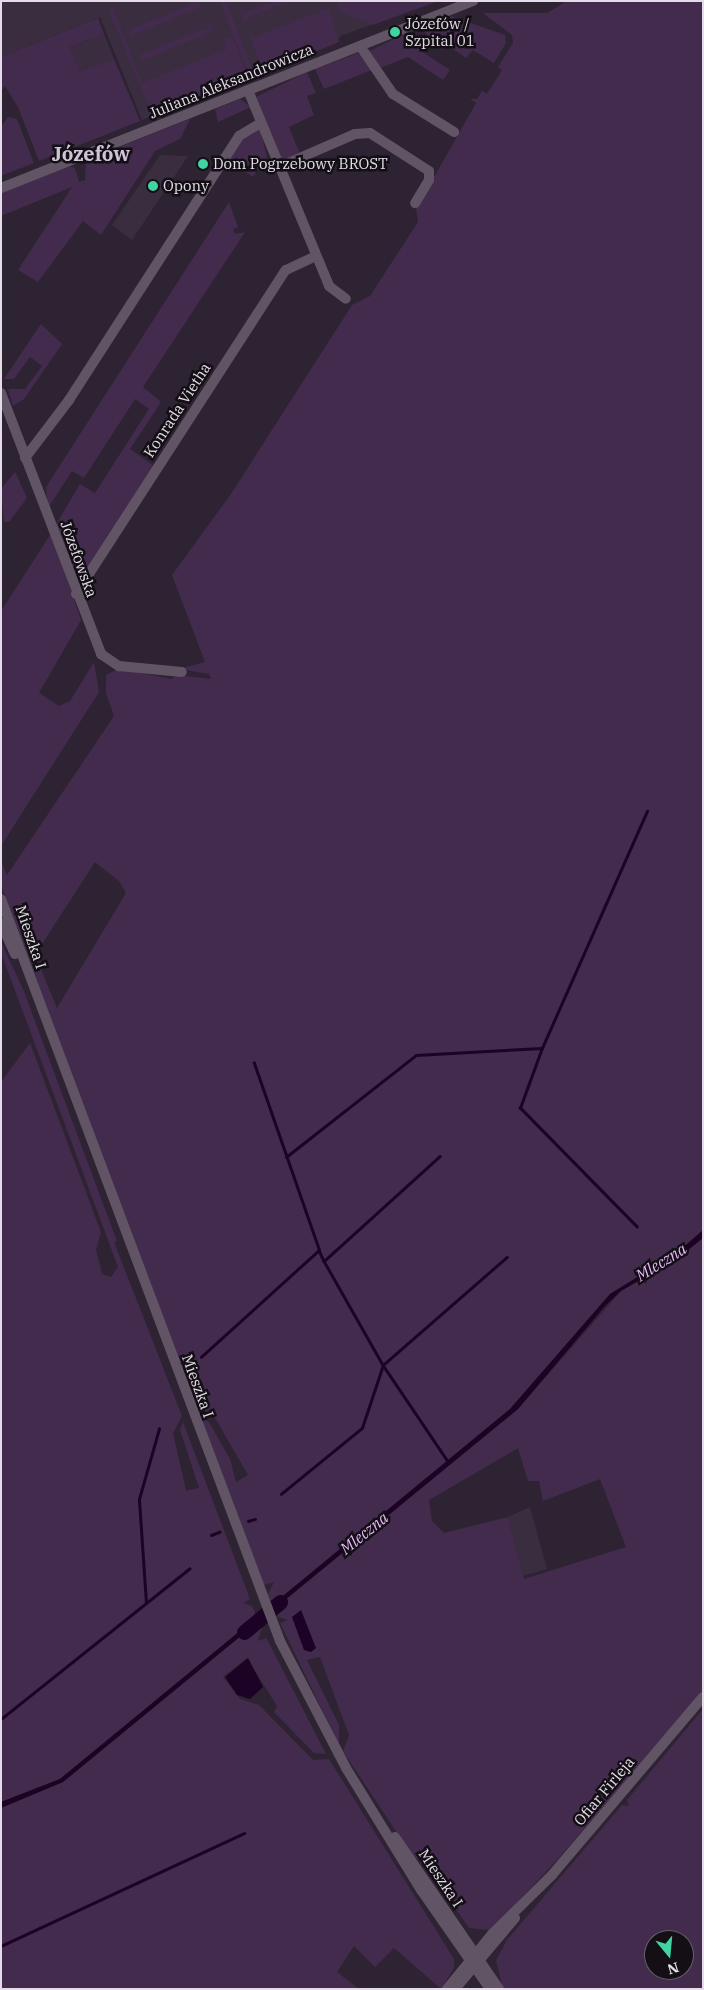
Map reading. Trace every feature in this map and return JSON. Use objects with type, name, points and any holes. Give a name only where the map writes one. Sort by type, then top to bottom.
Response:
[{"type":"street","name":"Juliana Aleksandrowicza","points":[[1,188],[473,1]]},
{"type":"street","points":[[360,46],[398,98],[454,132]]},
{"type":"street","points":[[248,90],[328,286],[346,299]]},
{"type":"street","points":[[25,458],[69,400],[239,136],[261,123]]},
{"type":"street","points":[[280,167],[355,134],[370,133],[429,171],[430,180],[415,203]]},
{"type":"street","name":"Konrada Vietha","points":[[76,594],[286,270],[316,256]]},
{"type":"street","name":"Józefowska","points":[[1,393],[98,650],[106,659],[119,666],[182,672]]},
{"type":"street","name":"Mieszka I","points":[[1,899],[274,1629],[311,1706],[357,1786],[475,1960],[499,1989]]},
{"type":"street","name":"Mieszka I","points":[[1,922],[32,986]]},
{"type":"street","name":"Ofiar Firleja","points":[[447,1989],[526,1903],[703,1698]]},
{"type":"street","name":"Mieszka I","points":[[357,1786],[460,1933],[475,1960]]},
{"type":"street","name":"Ofiar Firleja","points":[[455,1989],[492,1934],[526,1903]]},
{"type":"street","points":[[460,1933],[477,1940],[492,1934]]},
{"type":"street","points":[[475,1960],[490,1989]]},
{"type":"shaded area","points":[[1,1],[438,1],[340,36],[337,43],[142,120],[100,17],[1,57]]},
{"type":"shaded area","points":[[199,1],[207,14],[201,7],[131,36],[129,30]]},
{"type":"shaded area","points":[[220,1],[226,1],[255,76],[250,78]]},
{"type":"shaded area","points":[[275,1],[289,1],[248,18],[244,24],[240,9],[245,13]]},
{"type":"shaded area","points":[[345,1],[438,1],[373,25],[340,12],[337,4]]},
{"type":"shaded area","points":[[567,1],[703,1],[703,1230],[678,1252],[610,1294],[510,1409],[272,1605],[268,1594],[274,1582],[264,1585],[201,1417],[209,1422],[230,1459],[236,1482],[248,1475],[214,1416],[196,1405],[1,885],[1,861],[7,875],[114,716],[106,693],[106,675],[118,669],[172,679],[176,675],[211,679],[209,674],[179,669],[205,662],[172,575],[231,494],[352,305],[370,296],[418,222],[416,209],[476,103],[470,99],[477,99],[482,91],[487,94],[502,70],[498,67],[513,43],[512,35],[483,13],[547,13]],"holes":[[[95,862],[119,881],[126,893],[57,1008],[35,955]]]},
{"type":"shaded area","points":[[112,5],[142,83],[227,49],[224,39],[232,36],[248,78],[153,116],[109,11]]},
{"type":"shaded area","points":[[329,8],[339,42],[263,72],[249,34],[255,37]]},
{"type":"shaded area","points":[[451,16],[505,35],[506,43],[494,63],[473,50],[466,58],[443,42],[437,45],[420,28]]},
{"type":"shaded area","points":[[98,18],[104,34],[70,47],[80,72],[114,59],[140,121],[39,161],[18,107],[5,86],[1,91],[1,57]]},
{"type":"shaded area","points":[[207,24],[211,25],[213,35],[211,32],[141,61],[139,55],[209,27]]},
{"type":"shaded area","points":[[405,33],[421,51],[450,70],[443,80],[408,57],[380,68],[368,52]]},
{"type":"shaded area","points":[[104,34],[114,59],[80,73],[70,47]]},
{"type":"shaded area","points":[[358,53],[372,70],[324,89],[315,69]]},
{"type":"shaded area","points":[[307,72],[316,93],[307,96],[314,115],[289,127],[300,154],[282,160],[256,97]]},
{"type":"shaded area","points":[[240,99],[251,107],[218,122],[215,109]]},
{"type":"shaded area","points":[[8,117],[17,119],[34,163],[1,176],[1,127]]},
{"type":"shaded area","points":[[190,119],[180,139],[155,151],[101,235],[83,221],[38,282],[18,270],[72,187],[1,216],[1,193],[69,166],[75,168],[79,182],[85,180],[86,163],[96,156]]},
{"type":"shaded area","points":[[254,130],[260,130],[267,156],[253,177],[227,159],[242,137]]},
{"type":"shaded area","name":"Opony","points":[[160,155],[188,156],[132,240],[112,225]]},
{"type":"shaded area","points":[[229,202],[238,227],[233,229],[235,234],[245,232],[143,387],[161,402],[130,449],[154,466],[78,584],[55,526],[80,484],[95,493],[149,409],[135,399],[84,478],[72,471],[48,508],[46,487]]},
{"type":"shaded area","points":[[41,324],[62,344],[24,399],[13,406],[8,389],[25,389],[42,366],[30,357],[14,379],[4,379]]},
{"type":"shaded area","points":[[15,472],[27,498],[9,522],[4,522],[1,489]]},
{"type":"shaded area","points":[[52,532],[81,620],[39,693],[59,706],[70,701],[94,662],[99,692],[1,846],[1,611]]},
{"type":"shaded area","points":[[1,942],[23,989],[117,1241],[114,1242],[182,1416],[173,1433],[186,1491],[199,1488],[180,1430],[183,1422],[250,1599],[243,1603],[252,1606],[257,1617],[60,1779],[1,1802],[1,1082],[30,1043],[101,1232],[96,1250],[102,1274],[111,1277],[118,1267],[1,953]]},
{"type":"shaded area","points":[[703,1238],[703,1691],[558,1859],[491,1930],[469,1928],[430,1872],[409,1851],[343,1751],[349,1735],[320,1657],[307,1660],[339,1725],[339,1745],[280,1623],[288,1620],[278,1617],[274,1609],[518,1409],[621,1291],[678,1258]],"holes":[[[518,1448],[528,1481],[539,1481],[543,1501],[600,1479],[626,1547],[524,1579],[508,1517],[444,1533],[432,1521],[429,1500]]]},
{"type":"shaded area","points":[[530,1507],[547,1569],[523,1576],[508,1517]]},
{"type":"shaded area","points":[[259,1621],[262,1628],[258,1641],[266,1638],[326,1754],[314,1753],[274,1712],[277,1706],[247,1658],[223,1677],[240,1699],[259,1705],[313,1760],[329,1759],[454,1959],[454,1968],[441,1989],[394,1948],[375,1967],[354,1946],[337,1972],[359,1989],[1,1989],[1,1808],[63,1782]]},
{"type":"shaded area","points":[[703,1709],[703,1989],[503,1989],[496,1960],[507,1940],[622,1805],[629,1806],[627,1800]]},
{"type":"water","points":[[703,1230],[703,1238],[678,1258],[621,1291],[605,1306],[518,1409],[274,1609],[272,1605],[510,1409],[610,1294],[678,1252]]},
{"type":"water","points":[[301,1610],[316,1648],[311,1652],[304,1650],[292,1617]]},
{"type":"water","points":[[257,1617],[259,1621],[63,1782],[1,1808],[1,1802],[60,1779]]},
{"type":"water","points":[[248,1658],[263,1687],[250,1699],[237,1695],[225,1677]]},
{"type":"waterway","points":[[637,1227],[520,1108],[542,1048],[647,811]]},
{"type":"waterway","points":[[286,1157],[416,1055],[542,1048]]},
{"type":"waterway","points":[[201,1357],[319,1250],[254,1063]]},
{"type":"waterway","points":[[319,1250],[324,1261],[440,1156]]},
{"type":"waterway","points":[[324,1261],[383,1365],[507,1257]]},
{"type":"waterway","points":[[383,1365],[449,1463]]},
{"type":"waterway","points":[[281,1494],[362,1428],[383,1365]]},
{"type":"waterway","points":[[146,1603],[139,1499],[159,1429]]},
{"type":"waterway","points":[[248,1521],[255,1519]]},
{"type":"waterway","points":[[211,1535],[219,1532]]},
{"type":"waterway","points":[[1,1719],[189,1569]]},
{"type":"waterway","name":"Mleczna","points":[[244,1632],[280,1602]]},
{"type":"waterway","points":[[1,1946],[244,1833]]},
{"type":"place","name":"Józefów / Szpital 01","points":[[395,32]]},
{"type":"place","name":"Dom Pogrzebowy BROST","points":[[203,164]]},
{"type":"place","name":"Opony","points":[[153,186]]},
{"type":"district","name":"Józefów","points":[[91,153]]}]
